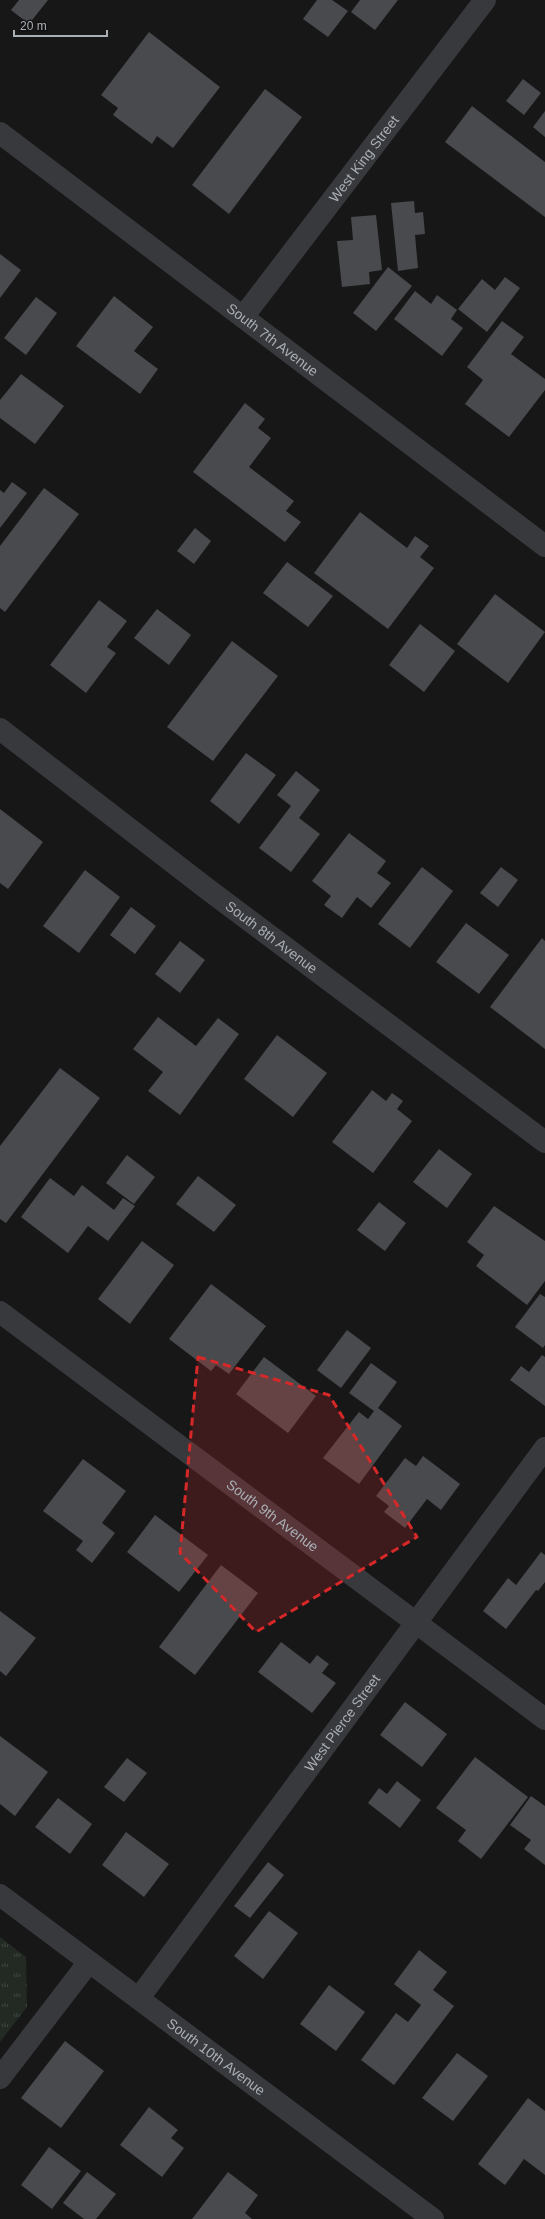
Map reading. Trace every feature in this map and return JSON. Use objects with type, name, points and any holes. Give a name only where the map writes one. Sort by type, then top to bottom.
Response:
[{"type":"street","name":"West King Street","points":[[243,317],[485,0]]},
{"type":"street","name":"South 7th Avenue","points":[[0,132],[545,546]]},
{"type":"street","name":"South 8th Avenue","points":[[0,729],[206,888],[545,1142]]},
{"type":"street","name":"South 9th Avenue","points":[[0,1312],[545,1719]]},
{"type":"street","name":"West Pierce Street","points":[[139,1998],[418,1623],[545,1448]]},
{"type":"street","name":"South 10th Avenue","points":[[0,1895],[432,2219]]},
{"type":"street","points":[[0,2078],[89,1962]]},
{"type":"highlighted area","points":[[198,1357],[329,1395],[417,1537],[256,1632],[180,1553]]},
{"type":"green space","points":[[0,1937],[26,1957],[27,2007],[0,2042]]},
{"type":"building","points":[[19,0],[48,0],[29,24],[11,10]]},
{"type":"building","points":[[317,0],[332,0],[348,11],[328,37],[303,19]]},
{"type":"building","points":[[360,0],[398,0],[375,30],[351,12]]},
{"type":"building","points":[[149,32],[220,87],[173,148],[157,136],[152,144],[113,115],[118,108],[101,95]]},
{"type":"building","points":[[523,79],[541,93],[524,115],[506,101]]},
{"type":"building","points":[[265,89],[302,117],[229,214],[192,185]]},
{"type":"building","points":[[472,106],[545,162],[545,217],[445,142]]},
{"type":"building","points":[[545,111],[545,137],[533,127]]},
{"type":"building","points":[[414,201],[415,213],[423,212],[425,234],[415,235],[418,268],[398,271],[391,203]]},
{"type":"building","points":[[376,215],[382,270],[369,272],[370,284],[342,287],[337,241],[353,240],[351,217]]},
{"type":"building","points":[[0,254],[21,270],[0,298]]},
{"type":"building","points":[[388,267],[412,286],[376,331],[353,313]]},
{"type":"building","points":[[505,277],[520,288],[487,332],[458,309],[482,279],[495,290]]},
{"type":"building","points":[[415,291],[431,304],[437,295],[457,310],[451,319],[463,328],[442,356],[394,319]]},
{"type":"building","points":[[114,296],[153,327],[134,351],[158,369],[140,394],[76,346]]},
{"type":"building","points":[[36,297],[57,313],[26,355],[4,338]]},
{"type":"building","points":[[502,321],[524,337],[511,354],[545,379],[545,390],[509,437],[465,404],[483,380],[467,367]]},
{"type":"building","points":[[21,374],[64,406],[35,444],[0,418],[0,400]]},
{"type":"building","points":[[245,403],[265,419],[258,428],[271,438],[249,467],[294,501],[286,511],[301,522],[285,542],[193,472]]},
{"type":"building","points":[[12,482],[27,493],[0,528],[0,490],[4,493]]},
{"type":"building","points":[[44,488],[79,514],[5,612],[0,608],[0,546]]},
{"type":"building","points":[[360,512],[407,548],[415,536],[429,546],[420,557],[434,568],[388,629],[314,573]]},
{"type":"building","points":[[195,528],[211,541],[194,564],[177,551]]},
{"type":"building","points":[[287,562],[333,596],[308,627],[263,593]]},
{"type":"building","points":[[495,594],[545,632],[508,683],[457,644]]},
{"type":"building","points":[[99,600],[127,621],[107,647],[116,653],[86,693],[50,665]]},
{"type":"building","points":[[157,609],[191,635],[169,665],[134,638]]},
{"type":"building","points":[[420,624],[455,651],[424,692],[389,665]]},
{"type":"building","points":[[232,641],[278,676],[213,761],[167,727]]},
{"type":"building","points":[[246,753],[276,775],[239,824],[210,801]]},
{"type":"building","points":[[296,771],[320,790],[299,818],[320,834],[291,872],[259,848],[291,806],[277,795]]},
{"type":"building","points":[[0,809],[43,842],[8,889],[0,883]]},
{"type":"building","points":[[349,833],[386,861],[377,873],[391,883],[371,908],[357,897],[342,918],[324,905],[331,896],[312,881]]},
{"type":"building","points":[[422,867],[453,891],[410,948],[378,924]]},
{"type":"building","points":[[501,867],[518,880],[498,907],[480,893]]},
{"type":"building","points":[[85,870],[120,897],[79,953],[43,926]]},
{"type":"building","points":[[131,907],[156,926],[135,954],[110,935]]},
{"type":"building","points":[[466,923],[509,955],[479,994],[436,962]]},
{"type":"building","points":[[542,938],[545,941],[545,1049],[490,1007]]},
{"type":"building","points":[[180,941],[205,960],[180,993],[155,974]]},
{"type":"building","points":[[158,1017],[196,1046],[218,1018],[239,1034],[180,1115],[148,1091],[163,1072],[133,1049]]},
{"type":"building","points":[[277,1035],[327,1073],[293,1117],[244,1079]]},
{"type":"building","points":[[60,1068],[100,1098],[6,1223],[0,1219],[0,1146]]},
{"type":"building","points":[[372,1090],[386,1101],[392,1093],[403,1101],[397,1109],[412,1121],[373,1173],[332,1142]]},
{"type":"building","points":[[439,1149],[472,1174],[447,1208],[413,1182]]},
{"type":"building","points":[[127,1155],[155,1177],[134,1204],[106,1183]]},
{"type":"building","points":[[198,1176],[236,1205],[214,1232],[176,1204]]},
{"type":"building","points":[[50,1178],[74,1196],[82,1185],[114,1210],[123,1198],[135,1206],[108,1241],[88,1226],[68,1253],[21,1217]]},
{"type":"building","points":[[379,1202],[406,1223],[385,1251],[357,1230]]},
{"type":"building","points":[[494,1206],[545,1241],[545,1281],[527,1305],[476,1266],[484,1255],[467,1242]]},
{"type":"building","points":[[142,1241],[174,1265],[130,1324],[98,1299]]},
{"type":"building","points":[[211,1284],[266,1326],[229,1374],[216,1365],[211,1371],[169,1339]]},
{"type":"building","points":[[540,1294],[545,1297],[545,1345],[543,1348],[515,1327]]},
{"type":"building","points":[[347,1330],[371,1348],[341,1388],[317,1370]]},
{"type":"building","points":[[542,1355],[545,1357],[545,1406],[510,1380],[521,1366],[529,1372]]},
{"type":"building","points":[[264,1357],[316,1396],[288,1433],[236,1394]]},
{"type":"building","points":[[371,1363],[397,1382],[378,1408],[402,1426],[359,1484],[323,1458],[359,1412],[368,1419],[374,1411],[349,1393]]},
{"type":"building","points":[[423,1456],[460,1484],[441,1510],[427,1499],[405,1528],[384,1512],[389,1506],[376,1496],[405,1458],[416,1466]]},
{"type":"building","points":[[83,1459],[126,1491],[102,1523],[115,1533],[92,1563],[76,1550],[83,1541],[43,1511]]},
{"type":"building","points":[[155,1515],[208,1555],[179,1592],[127,1552]]},
{"type":"building","points":[[541,1552],[545,1555],[545,1582],[538,1591],[536,1590],[506,1629],[483,1611],[508,1578],[516,1585]]},
{"type":"building","points":[[221,1565],[258,1593],[195,1675],[159,1647]]},
{"type":"building","points":[[0,1611],[36,1638],[6,1676],[0,1671]]},
{"type":"building","points":[[281,1642],[310,1664],[317,1655],[329,1664],[322,1673],[336,1683],[312,1713],[258,1672]]},
{"type":"building","points":[[405,1702],[447,1734],[422,1767],[380,1735]]},
{"type":"building","points":[[0,1736],[48,1772],[15,1816],[0,1804]]},
{"type":"building","points":[[475,1757],[528,1797],[481,1859],[458,1841],[466,1830],[436,1808]]},
{"type":"building","points":[[127,1758],[147,1773],[124,1802],[104,1787]]},
{"type":"building","points":[[397,1781],[421,1800],[400,1828],[368,1803],[379,1788],[387,1794]]},
{"type":"building","points":[[531,1796],[545,1806],[545,1865],[524,1849],[531,1840],[510,1825]]},
{"type":"building","points":[[58,1798],[92,1824],[70,1854],[35,1827]]},
{"type":"building","points":[[126,1832],[169,1864],[144,1897],[102,1865]]},
{"type":"building","points":[[268,1862],[284,1875],[250,1918],[234,1906]]},
{"type":"building","points":[[269,1911],[298,1933],[263,1979],[234,1956]]},
{"type":"building","points":[[419,1950],[447,1972],[433,1990],[454,2006],[394,2085],[361,2060],[396,2013],[408,2022],[421,2005],[394,1984]]},
{"type":"building","points":[[329,1985],[365,2012],[336,2051],[300,2024]]},
{"type":"building","points":[[65,2041],[104,2071],[61,2128],[21,2098]]},
{"type":"building","points":[[457,2053],[488,2076],[453,2121],[422,2098]]},
{"type":"building","points":[[528,2098],[545,2111],[545,2175],[524,2159],[505,2185],[478,2164]]},
{"type":"building","points":[[149,2107],[178,2130],[171,2138],[184,2148],[162,2177],[120,2145]]},
{"type":"building","points":[[49,2147],[81,2171],[52,2209],[21,2185]]},
{"type":"building","points":[[87,2172],[116,2194],[96,2219],[84,2219],[63,2203]]},
{"type":"building","points":[[228,2172],[258,2195],[245,2213],[252,2219],[192,2219]]}]
